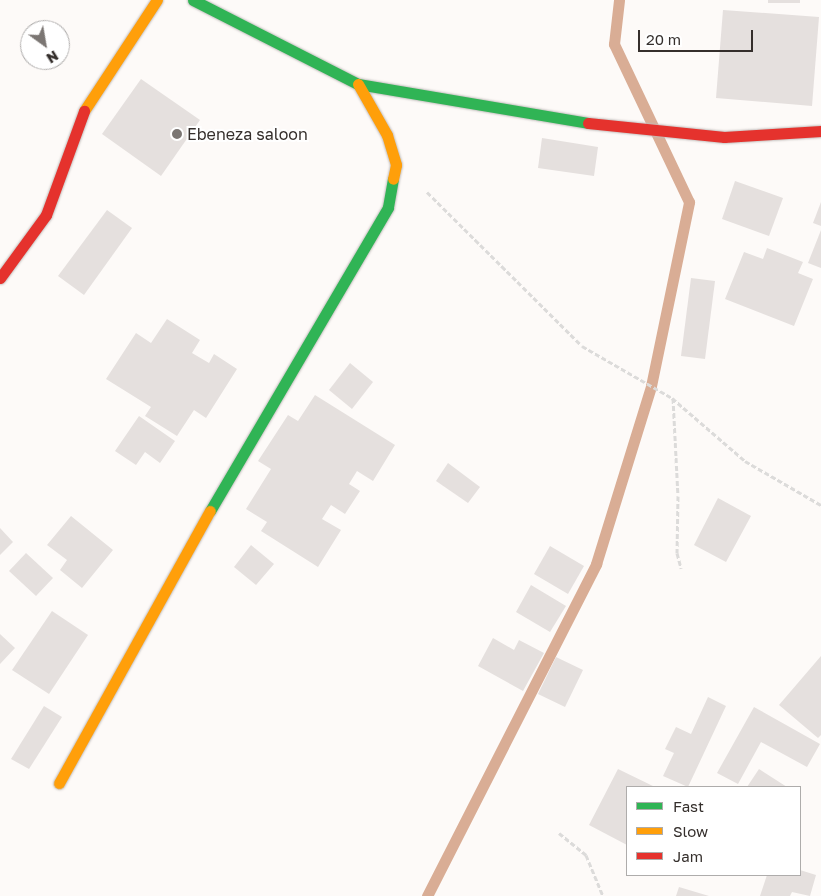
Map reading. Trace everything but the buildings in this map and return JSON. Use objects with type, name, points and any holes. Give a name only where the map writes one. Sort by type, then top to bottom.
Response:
[{"type":"street","points":[[0,278],[46,215],[81,116],[157,0]]},
{"type":"street","points":[[193,0],[358,84],[612,127],[724,137],[821,131]]},
{"type":"street","points":[[59,783],[275,395],[388,207],[396,165],[388,135],[358,84]]},
{"type":"path","points":[[396,165],[582,346],[672,398],[745,462],[821,505]]},
{"type":"path","points":[[672,398],[681,568]]},
{"type":"path","points":[[559,833],[586,855],[603,896]]},
{"type":"waterway","points":[[427,896],[596,564],[651,386],[689,202],[614,44],[619,0]]},
{"type":"traffic: fast","points":[[193,0],[358,84],[588,123]]},
{"type":"traffic: fast","points":[[210,511],[388,207],[393,179]]},
{"type":"traffic: slow","points":[[84,111],[157,0]]},
{"type":"traffic: slow","points":[[358,84],[387,135],[396,165],[393,179]]},
{"type":"traffic: slow","points":[[59,783],[210,511]]},
{"type":"traffic: jam","points":[[0,278],[46,215],[84,111]]},
{"type":"traffic: jam","points":[[588,123],[724,137],[821,131]]},
{"type":"place","name":"Ebeneza saloon","points":[[177,134]]}]
